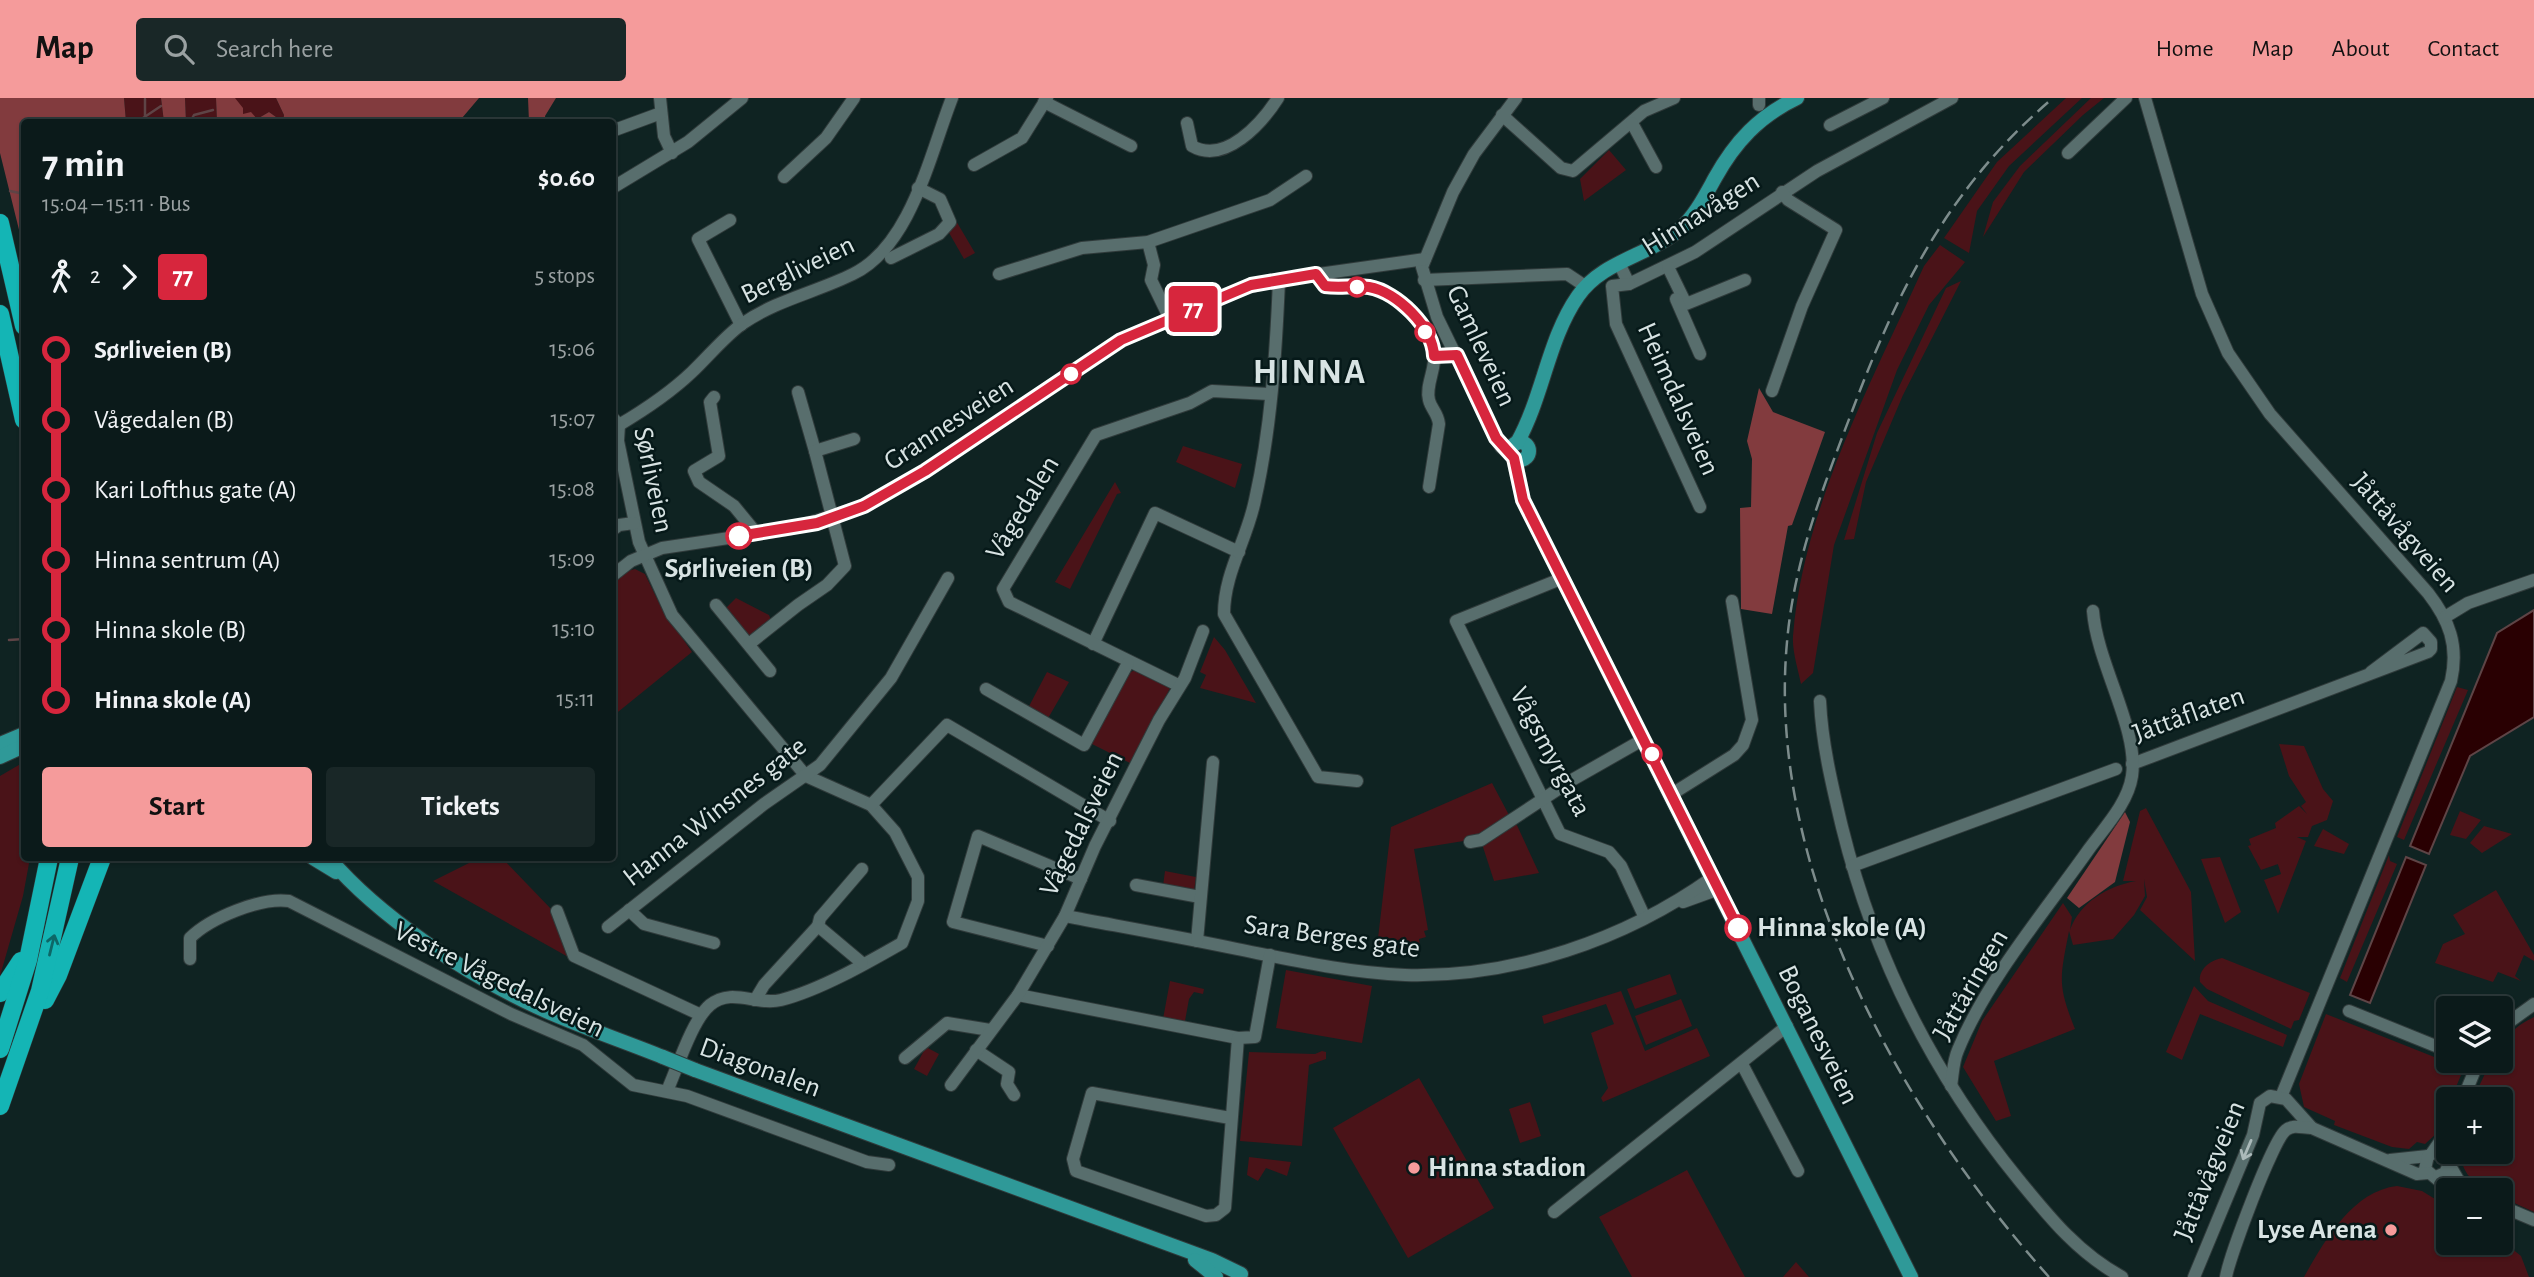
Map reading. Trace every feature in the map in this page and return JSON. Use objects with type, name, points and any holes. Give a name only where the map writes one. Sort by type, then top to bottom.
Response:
[{"type":"highway","points":[[0,223],[21,314]]},
{"type":"highway","points":[[0,314],[21,407]]},
{"type":"highway","points":[[0,1049],[34,935],[47,861]]},
{"type":"highway","points":[[0,1106],[27,1034],[57,928],[69,861]]},
{"type":"highway","points":[[27,1034],[58,975],[101,861]]},
{"type":"highway","points":[[0,993],[34,935]]},
{"type":"main road","points":[[1519,451],[1567,314],[1585,286],[1619,263],[1682,228],[1744,135],[1765,116],[1797,98]]},
{"type":"main road","name":"Boganesveien","points":[[1519,451],[1528,506],[1911,1277]]},
{"type":"main road","points":[[0,744],[21,735]]},
{"type":"main road","points":[[0,757],[21,747]]},
{"type":"main road","name":"Diagonalen","points":[[318,861],[346,878]]},
{"type":"main road","name":"Diagonalen","points":[[332,861],[346,878],[395,921],[496,986],[538,1007],[695,1070],[1183,1250],[1244,1276]]},
{"type":"main road","name":"Diagonalen","points":[[1183,1250],[1216,1277]]},
{"type":"street","points":[[660,98],[664,136],[672,153]]},
{"type":"street","points":[[616,186],[672,153],[742,98]]},
{"type":"street","points":[[784,177],[826,138],[854,98]]},
{"type":"street","name":"Bergliveien","points":[[616,421],[674,388],[741,325],[796,296],[866,267],[895,238],[918,188],[952,98]]},
{"type":"street","points":[[1187,123],[1192,146],[1217,150],[1241,139],[1267,117],[1278,98]]},
{"type":"street","name":"Gamleveien","points":[[1516,98],[1502,115],[1453,192],[1424,259],[1424,281],[1437,317],[1495,430],[1519,451]]},
{"type":"street","points":[[1502,115],[1561,168],[1573,173],[1644,111],[1674,98]]},
{"type":"street","points":[[1830,125],[1883,98]]},
{"type":"street","points":[[1931,103],[1944,98]]},
{"type":"street","name":"Hinnavågen","points":[[1619,263],[1629,285],[1666,268],[1782,192],[1931,103],[1952,98]]},
{"type":"street","points":[[2068,153],[2126,98]]},
{"type":"street","name":"Jåttåvågveien","points":[[2145,98],[2202,294],[2228,353],[2270,414],[2428,593],[2445,617],[2454,641],[2451,681],[2281,1097]]},
{"type":"street","points":[[974,165],[1022,138],[1045,100],[1131,146]]},
{"type":"street","points":[[616,130],[661,113]]},
{"type":"street","points":[[1632,123],[1656,167]]},
{"type":"street","points":[[999,274],[1082,248],[1148,242],[1270,200],[1306,176]]},
{"type":"street","name":"Bergliveien","points":[[891,258],[908,242],[944,230],[950,222],[940,199],[918,188]]},
{"type":"street","name":"Hinnavågen","points":[[1772,391],[1802,306],[1836,230],[1788,200],[1782,192]]},
{"type":"street","name":"Bergliveien","points":[[730,220],[698,239],[741,325]]},
{"type":"street","points":[[1148,242],[1154,265],[1152,280],[1170,319]]},
{"type":"street","name":"Grannesveien","points":[[616,572],[644,555],[683,544],[757,534],[833,518],[864,506],[925,471],[1121,340],[1227,294],[1279,280],[1424,259]]},
{"type":"street","points":[[1666,268],[1686,304],[1745,280]]},
{"type":"street","points":[[1666,268],[1700,354]]},
{"type":"street","points":[[1316,274],[1325,286],[1372,288],[1395,299],[1418,320],[1430,340],[1434,356],[1429,400],[1438,415],[1439,424],[1429,487]]},
{"type":"street","points":[[1424,281],[1567,274],[1585,286]]},
{"type":"street","points":[[1279,280],[1260,478],[1239,552],[1224,588],[1224,614],[1318,777],[1357,780]]},
{"type":"street","name":"Heimdalsveien","points":[[1629,285],[1612,286],[1616,324],[1700,507]]},
{"type":"street","points":[[1434,356],[1457,355]]},
{"type":"street","name":"Vågedalen","points":[[1178,685],[1009,603],[1003,589],[1099,432],[1190,403],[1212,391],[1269,394]]},
{"type":"street","points":[[748,644],[840,574],[845,562],[798,392]]},
{"type":"street","points":[[714,397],[710,402],[710,412],[719,456],[694,471],[699,482],[732,504],[757,534]]},
{"type":"street","name":"Sørliveien","points":[[616,421],[634,523],[644,555],[672,615],[806,776]]},
{"type":"street","points":[[815,451],[854,439]]},
{"type":"street","points":[[1093,645],[1155,513],[1239,552]]},
{"type":"street","points":[[616,528],[634,523]]},
{"type":"street","name":"Hanna Winsnes gate","points":[[608,927],[764,804],[820,765],[891,678],[948,578]]},
{"type":"street","name":"Vågsmyrgata","points":[[1563,578],[1456,621],[1560,834],[1609,852],[1621,866],[1645,918]]},
{"type":"street","points":[[2445,617],[2468,603],[2534,580]]},
{"type":"street","points":[[1672,794],[1734,755],[1743,745],[1752,720],[1732,601]]},
{"type":"street","points":[[716,605],[770,671]]},
{"type":"street","name":"Jåttåflaten","points":[[2093,611],[2095,637],[2127,732],[2132,764],[2428,652],[2431,642],[2423,632],[2371,672]]},
{"type":"street","name":"Vågedalsveien","points":[[951,1085],[1018,995],[1065,916],[1178,685],[1185,678],[1203,631]]},
{"type":"street","points":[[986,689],[1084,745],[1128,663]]},
{"type":"street","points":[[1820,701],[1826,759],[1860,897],[1921,1036],[1951,1086]]},
{"type":"street","points":[[871,805],[947,725],[1110,821]]},
{"type":"street","points":[[1470,842],[1481,840],[1644,739]]},
{"type":"street","points":[[1197,941],[1213,762]]},
{"type":"street","name":"Jåttåringen","points":[[2122,1277],[2066,1237],[1998,1155],[1951,1086],[1957,1051],[1972,1020],[2123,801],[2132,774],[2132,764]]},
{"type":"street","name":"Jåttåflaten","points":[[1852,866],[2116,769]]},
{"type":"street","points":[[667,1091],[701,1014],[724,997],[778,1001],[805,992],[902,943],[918,901],[918,877],[895,832],[871,805],[806,776]]},
{"type":"street","points":[[1048,946],[953,922],[978,835],[1081,879]]},
{"type":"street","points":[[755,1000],[764,985],[818,926],[820,918],[862,869]]},
{"type":"street","name":"Sara Berges gate","points":[[1065,916],[1270,955],[1374,973],[1405,975],[1499,969],[1578,947],[1716,883]]},
{"type":"street","points":[[1136,886],[1200,897]]},
{"type":"street","name":"Vestre Vågedalsveien","points":[[190,959],[190,938],[199,929],[257,903],[289,901],[511,1014],[583,1045],[633,1085],[667,1091],[867,1161],[888,1165]]},
{"type":"street","name":"Hanna Winsnes gate","points":[[629,910],[644,924],[715,943]]},
{"type":"street","points":[[557,911],[574,956],[701,1014]]},
{"type":"street","points":[[818,926],[862,963]]},
{"type":"street","points":[[1018,995],[1238,1038],[1255,1037],[1270,955]]},
{"type":"street","points":[[2513,1019],[2534,1004]]},
{"type":"street","points":[[2348,1012],[2436,1046]]},
{"type":"street","points":[[905,1058],[947,1023],[990,1030]]},
{"type":"street","points":[[1554,1212],[1787,1026]]},
{"type":"street","points":[[1230,1118],[1092,1093],[1073,1160],[1076,1171],[1206,1216],[1216,1215],[1225,1208],[1238,1038]]},
{"type":"street","points":[[976,1051],[1009,1072],[1007,1084],[1014,1095]]},
{"type":"street","points":[[1742,1064],[1798,1171]]},
{"type":"street","name":"Jåttåvågveien","points":[[2194,1277],[2253,1135],[2260,1103],[2270,1096],[2281,1097],[2312,1128]]},
{"type":"street","name":"Jåttåvågveien","points":[[2226,1277],[2238,1238],[2280,1137],[2296,1126],[2312,1128]]},
{"type":"street","points":[[2312,1128],[2417,1174],[2445,1173],[2447,1164]]},
{"type":"street","points":[[2436,1147],[2424,1165],[2436,1178]]},
{"type":"street","points":[[2388,1160],[2436,1154]]},
{"type":"street","points":[[2513,1211],[2534,1220]]},
{"type":"shaded area","points":[[0,98],[124,98],[126,119],[21,119],[21,238],[0,153]]},
{"type":"shaded area","points":[[124,98],[161,98],[164,119],[126,119]]},
{"type":"shaded area","points":[[161,98],[185,98],[186,119],[164,119]]},
{"type":"shaded area","points":[[185,98],[216,98],[217,119],[186,119]]},
{"type":"shaded area","points":[[216,98],[235,98],[243,108],[243,114],[251,112],[257,119],[217,119]]},
{"type":"shaded area","points":[[234,98],[276,98],[283,119],[275,119],[269,112],[257,119],[242,114],[242,108]]},
{"type":"shaded area","points":[[276,98],[479,98],[462,119],[283,119]]},
{"type":"shaded area","points":[[528,98],[556,98],[546,119],[529,119]]},
{"type":"shaded area","points":[[2066,98],[2082,98],[2009,166],[1977,211],[1969,253],[1944,238],[1997,162]]},
{"type":"shaded area","points":[[2091,98],[2104,98],[2024,172],[1983,237],[1993,202],[2020,166]]},
{"type":"shaded area","points":[[269,112],[275,119],[257,119]]},
{"type":"shaded area","points":[[1609,150],[1626,170],[1584,201],[1580,179]]},
{"type":"shaded area","points":[[952,214],[975,253],[964,259],[948,231]]},
{"type":"shaded area","points":[[1940,245],[1965,262],[1929,305],[1897,370],[1834,545],[1813,673],[1801,684],[1793,636],[1799,588],[1810,540],[1825,493],[1862,400],[1924,266]]},
{"type":"shaded area","points":[[1961,281],[1903,395],[1866,482],[1854,539],[1844,540],[1877,433],[1946,288]]},
{"type":"shaded area","points":[[1759,388],[1773,412],[1825,432],[1792,525],[1788,526],[1772,614],[1741,609],[1740,508],[1751,507],[1752,459],[1747,441]]},
{"type":"shaded area","points":[[1183,446],[1242,464],[1235,488],[1176,462]]},
{"type":"shaded area","points":[[1115,482],[1121,493],[1117,494],[1070,589],[1055,582]]},
{"type":"shaded area","points":[[635,569],[645,574],[662,609],[692,652],[616,714],[616,582],[624,572]]},
{"type":"shaded area","points":[[736,598],[769,615],[771,620],[751,636],[746,635],[724,610]]},
{"type":"shaded area","points":[[2534,610],[2534,717],[2470,756],[2429,854],[2410,846],[2497,633]]},
{"type":"shaded area","points":[[1214,637],[1225,650],[1256,703],[1200,688],[1206,675],[1200,672]]},
{"type":"shaded area","points":[[1135,670],[1170,688],[1132,764],[1088,742],[1125,675]]},
{"type":"shaded area","points":[[1047,672],[1069,682],[1047,720],[1027,710]]},
{"type":"shaded area","points":[[2457,687],[2468,690],[2404,840],[2397,837]]},
{"type":"shaded area","points":[[2279,744],[2304,746],[2323,789],[2333,801],[2327,820],[2312,826],[2308,837],[2297,837],[2306,841],[2278,914],[2264,880],[2281,874],[2278,864],[2261,870],[2248,846],[2251,845],[2249,839],[2276,828],[2275,823],[2299,806],[2307,814],[2301,806],[2306,802],[2289,776]]},
{"type":"shaded area","points":[[21,764],[21,861],[29,861],[23,896],[0,976],[0,776]]},
{"type":"shaded area","points":[[1492,783],[1510,817],[1476,839],[1414,849],[1428,930],[1424,931],[1426,937],[1419,939],[1418,948],[1377,947],[1391,827]]},
{"type":"shaded area","points":[[2146,808],[2191,892],[2195,961],[2140,910],[2147,897],[2144,879],[2145,896],[2134,915],[2113,939],[2073,945],[2069,931],[2062,981],[2065,1001],[2075,1029],[1994,1061],[2011,1116],[1996,1121],[1963,1067],[1982,1021],[2063,903],[2072,917],[2070,930],[2081,911],[2096,897],[2115,887],[2136,881],[2123,881],[2140,811]]},
{"type":"shaded area","points":[[2460,811],[2481,820],[2466,839],[2450,835]]},
{"type":"shaded area","points":[[2125,812],[2130,822],[2115,882],[2079,908],[2067,898]]},
{"type":"shaded area","points":[[1515,821],[1539,873],[1494,881],[1482,844]]},
{"type":"shaded area","points":[[2484,826],[2512,834],[2482,853],[2470,843]]},
{"type":"shaded area","points":[[2323,829],[2349,844],[2344,854],[2314,846]]},
{"type":"shaded area","points":[[2389,855],[2390,861],[2397,864],[2347,982],[2340,978]]},
{"type":"shaded area","points":[[2220,857],[2241,912],[2225,923],[2201,859]]},
{"type":"shaded area","points":[[2406,857],[2426,865],[2370,1003],[2350,995]]},
{"type":"shaded area","points":[[473,861],[505,861],[553,911],[570,958],[433,881]]},
{"type":"shaded area","points":[[1165,871],[1196,877],[1194,891],[1163,886]]},
{"type":"shaded area","points":[[2496,890],[2534,955],[2534,961],[2524,955],[2515,976],[2521,981],[2498,972],[2493,982],[2435,963],[2443,944],[2465,934],[2453,915]]},
{"type":"shaded area","points":[[2222,958],[2310,993],[2299,1020],[2294,1021],[2291,1029],[2207,989],[2200,982],[2201,973],[2206,966]]},
{"type":"shaded area","points":[[1286,970],[1372,986],[1362,1043],[1276,1028]]},
{"type":"shaded area","points":[[1670,974],[1677,994],[1635,1009],[1627,989]]},
{"type":"shaded area","points":[[1170,981],[1204,989],[1203,994],[1194,992],[1189,999],[1185,1021],[1163,1019]]},
{"type":"shaded area","points":[[2194,986],[2208,1001],[2287,1035],[2283,1047],[2200,1014],[2182,1060],[2166,1052]]},
{"type":"shaded area","points":[[1621,991],[1645,1051],[1697,1028],[1710,1056],[1603,1102],[1601,1098],[1608,1088],[1591,1033],[1614,1024],[1606,1004],[1544,1024],[1542,1016]]},
{"type":"shaded area","points":[[1681,999],[1692,1026],[1646,1045],[1635,1016]]},
{"type":"shaded area","points":[[2326,1014],[2436,1058],[2436,1073],[2461,1075],[2456,1087],[2436,1087],[2436,1134],[2425,1144],[2417,1142],[2409,1149],[2392,1147],[2334,1125],[2335,1121],[2304,1107],[2299,1084]]},
{"type":"shaded area","points":[[2534,1017],[2534,1212],[2513,1202],[2513,1178],[2471,1178],[2462,1164],[2513,1164],[2513,1087],[2479,1087],[2485,1073],[2513,1073],[2513,1031]]},
{"type":"shaded area","points":[[926,1047],[939,1054],[927,1076],[914,1069]]},
{"type":"shaded area","points":[[1249,1052],[1315,1054],[1326,1052],[1326,1059],[1309,1065],[1302,1146],[1240,1141]]},
{"type":"shaded area","name":"Hinna stadion","points":[[1419,1078],[1494,1208],[1408,1258],[1333,1128]]},
{"type":"shaded area","points":[[1530,1102],[1541,1136],[1520,1143],[1509,1109]]},
{"type":"shaded area","points":[[1249,1157],[1291,1162],[1287,1176],[1266,1168],[1258,1181],[1247,1175]]},
{"type":"shaded area","points":[[1687,1170],[1745,1277],[1632,1277],[1599,1217]]},
{"type":"shaded area","name":"Lyse Arena","points":[[2397,1186],[2422,1191],[2436,1200],[2436,1255],[2513,1255],[2513,1250],[2521,1256],[2529,1277],[2304,1277],[2341,1220],[2366,1197]]},
{"type":"shaded area","points":[[1796,1262],[1809,1277],[1783,1277]]},
{"type":"waterway","points":[[145,99],[145,116]]},
{"type":"waterway","points":[[142,119],[161,106]]},
{"type":"waterway","points":[[192,119],[194,115],[213,110]]},
{"type":"waterway","points":[[10,191],[21,193]]},
{"type":"waterway","points":[[9,640],[21,639]]},
{"type":"railway","points":[[2049,1277],[1994,1212],[1943,1140],[1896,1064],[1855,983],[1822,900],[1798,814],[1786,728],[1787,642],[1796,581],[1822,493],[1872,361],[1911,278],[1958,201],[2017,131],[2053,98]]},
{"type":"bus line","name":"77","points":[[739,536],[817,523],[864,506],[925,471],[1121,340],[1227,294],[1263,282],[1316,274],[1325,286],[1357,286],[1385,293],[1418,320],[1430,340],[1434,356],[1444,358],[1457,355],[1495,430],[1496,438],[1501,447],[1514,458],[1523,500],[1738,928]]},
{"type":"place","name":"Sørliveien (B)","points":[[739,536]]},
{"type":"place","name":"Hinna skole (A)","points":[[1738,928]]},
{"type":"place","name":"Hinna stadion","points":[[1414,1168]]},
{"type":"place","name":"Lyse Arena","points":[[2391,1230]]},
{"type":"district","name":"HINNA","points":[[1310,372]]}]
